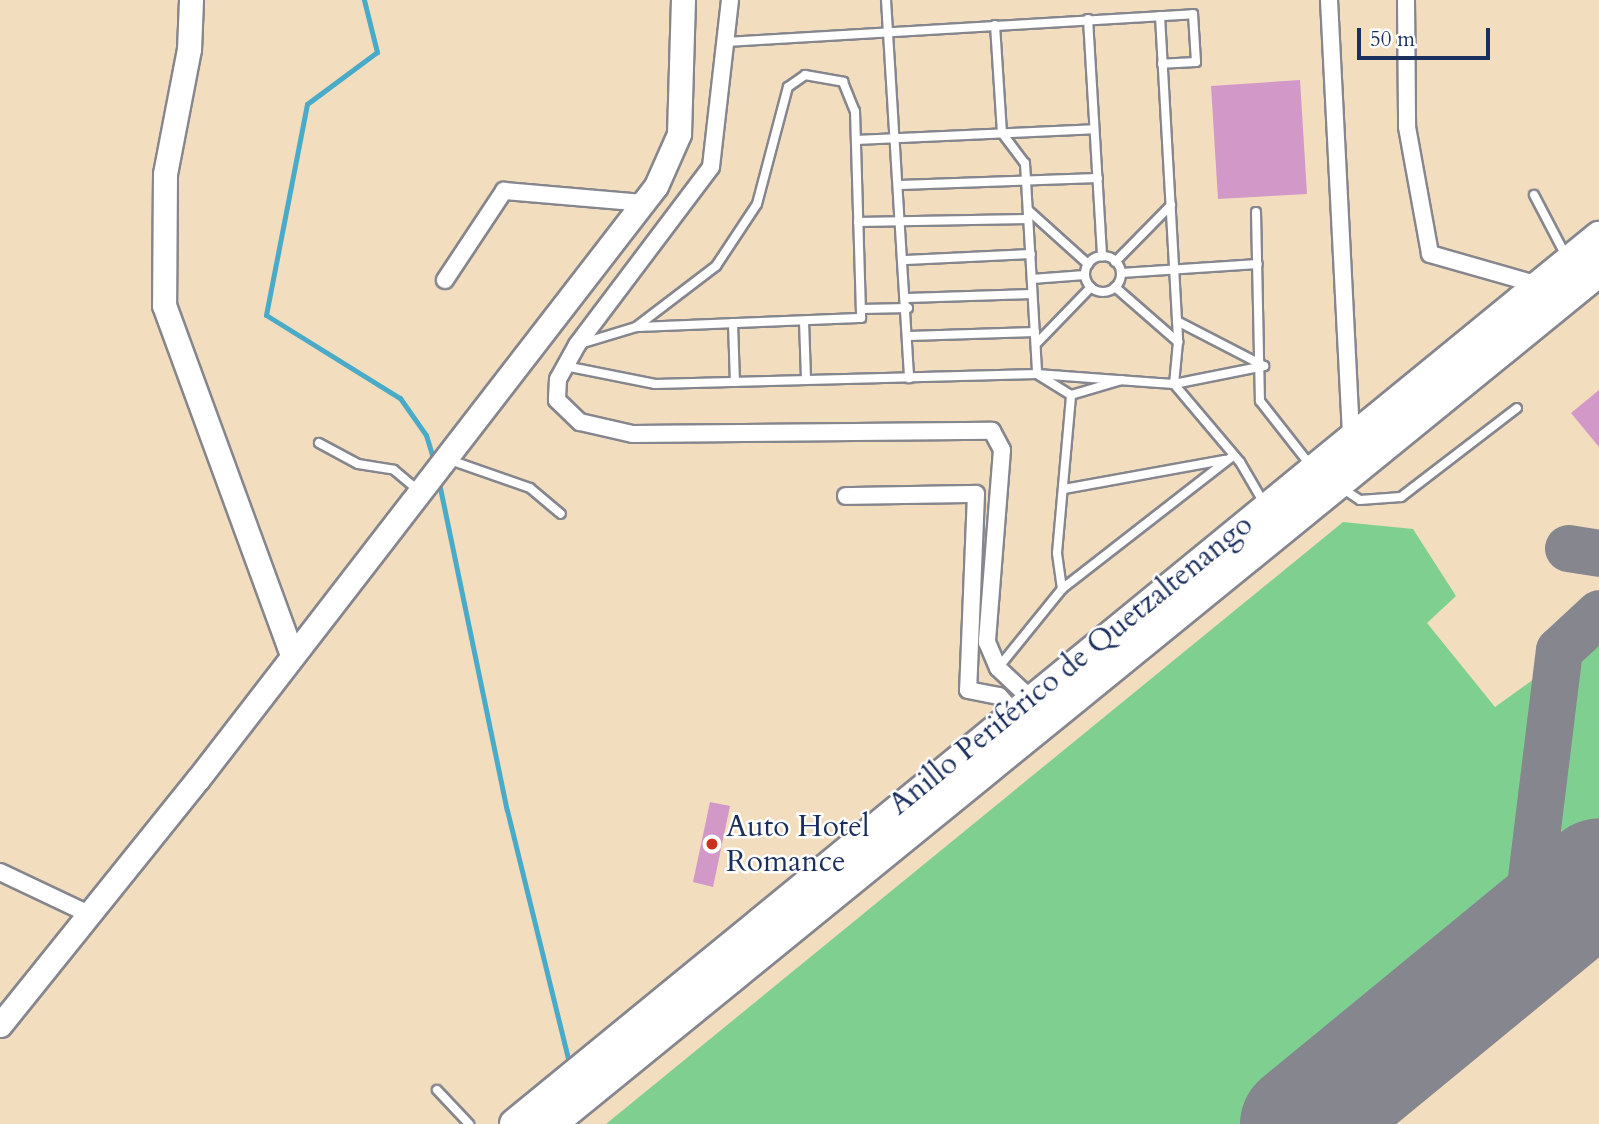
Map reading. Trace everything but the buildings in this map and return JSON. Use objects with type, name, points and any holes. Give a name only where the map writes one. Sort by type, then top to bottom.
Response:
[{"type":"highway","name":"Anillo Periférico de Quetzaltenango","points":[[515,1124],[1266,505],[1599,237]]},
{"type":"highway","name":"Anillo Periférico de Quetzaltenango","points":[[553,1122],[1599,271]]},
{"type":"street","points":[[191,0],[189,49],[165,174],[163,298],[292,655]]},
{"type":"street","points":[[2,1019],[91,915],[643,203],[679,134],[683,0]]},
{"type":"street","points":[[730,0],[711,167],[577,345],[556,389],[565,412],[605,430],[663,435],[992,431],[1002,450],[987,630],[998,668],[1022,706]]},
{"type":"street","points":[[1329,0],[1351,438]]},
{"type":"street","points":[[1406,0],[1407,127],[1430,254],[1539,285]]},
{"type":"street","points":[[445,280],[504,191],[643,203]]},
{"type":"street","points":[[846,496],[976,494],[968,690],[999,696],[1022,706]]},
{"type":"street","points":[[0,872],[91,915]]},
{"type":"lane","points":[[886,0],[906,260],[909,378]]},
{"type":"lane","points":[[726,42],[1193,14],[1196,62],[1162,64]]},
{"type":"lane","points":[[1160,16],[1178,342],[1174,384],[1266,505]]},
{"type":"lane","points":[[1088,19],[1102,257]]},
{"type":"lane","points":[[995,25],[1002,134],[1022,155],[1026,180],[1037,374]]},
{"type":"lane","points":[[577,345],[636,327],[861,318],[853,99],[843,82],[818,75],[794,79],[782,97],[757,204],[742,234],[716,266],[636,327]]},
{"type":"lane","points":[[856,140],[1094,129]]},
{"type":"lane","points":[[900,185],[1098,178]]},
{"type":"lane","points":[[1534,195],[1569,262]]},
{"type":"lane","points":[[1115,262],[1171,205]]},
{"type":"lane","points":[[1256,212],[1264,366],[1261,401],[1273,426],[1313,468]]},
{"type":"lane","points":[[858,222],[903,222],[1028,214],[1088,264]]},
{"type":"lane","points":[[906,260],[1031,254]]},
{"type":"lane","points":[[1091,288],[1085,275],[1088,264],[1102,257],[1115,262],[1121,273]]},
{"type":"lane","points":[[1121,273],[1258,264]]},
{"type":"lane","points":[[1115,287],[1121,273]]},
{"type":"lane","points":[[1032,279],[1085,275]]},
{"type":"lane","points":[[1036,344],[1091,288],[1115,287],[1178,342]]},
{"type":"lane","points":[[861,309],[1032,294]]},
{"type":"lane","points":[[804,321],[806,379]]},
{"type":"lane","points":[[1177,321],[1264,366]]},
{"type":"lane","points":[[733,323],[735,382]]},
{"type":"lane","points":[[909,337],[1035,332]]},
{"type":"lane","points":[[565,366],[636,384],[1037,374],[1128,378],[1174,384],[1264,366]]},
{"type":"lane","points":[[1037,374],[1071,395],[1128,378]]},
{"type":"lane","points":[[1062,589],[1057,553],[1071,395]]},
{"type":"lane","points":[[1338,484],[1360,500],[1401,497],[1517,408]]},
{"type":"lane","points":[[319,443],[358,464],[394,470],[421,487]]},
{"type":"lane","points":[[1063,489],[1230,457]]},
{"type":"lane","points":[[998,668],[1062,589],[1230,457]]},
{"type":"lane","points":[[446,459],[530,488],[561,514]]},
{"type":"lane","points":[[437,1090],[469,1124]]},
{"type":"green space","points":[[1343,522],[1413,529],[1456,596],[1427,623],[1495,707],[1534,679],[1518,883],[1511,910],[1481,940],[1256,1124],[606,1124]]},
{"type":"green space","points":[[1599,641],[1599,844],[1583,847],[1565,841],[1558,820],[1569,695],[1578,666]]},
{"type":"waterway","points":[[364,0],[377,52],[307,104],[266,315],[400,398],[426,435],[434,462]]},
{"type":"waterway","points":[[438,478],[507,810],[570,1066]]},
{"type":"taxiway","points":[[1568,548],[1599,553]]},
{"type":"taxiway","points":[[1461,993],[1501,955],[1527,910],[1559,650],[1599,613]]},
{"type":"taxiway","points":[[1539,839],[1543,860],[1558,874],[1599,872]]},
{"type":"runway","points":[[1300,1124],[1599,878]]},
{"type":"place","name":"Auto Hotel Romance","points":[[712,844]]}]
